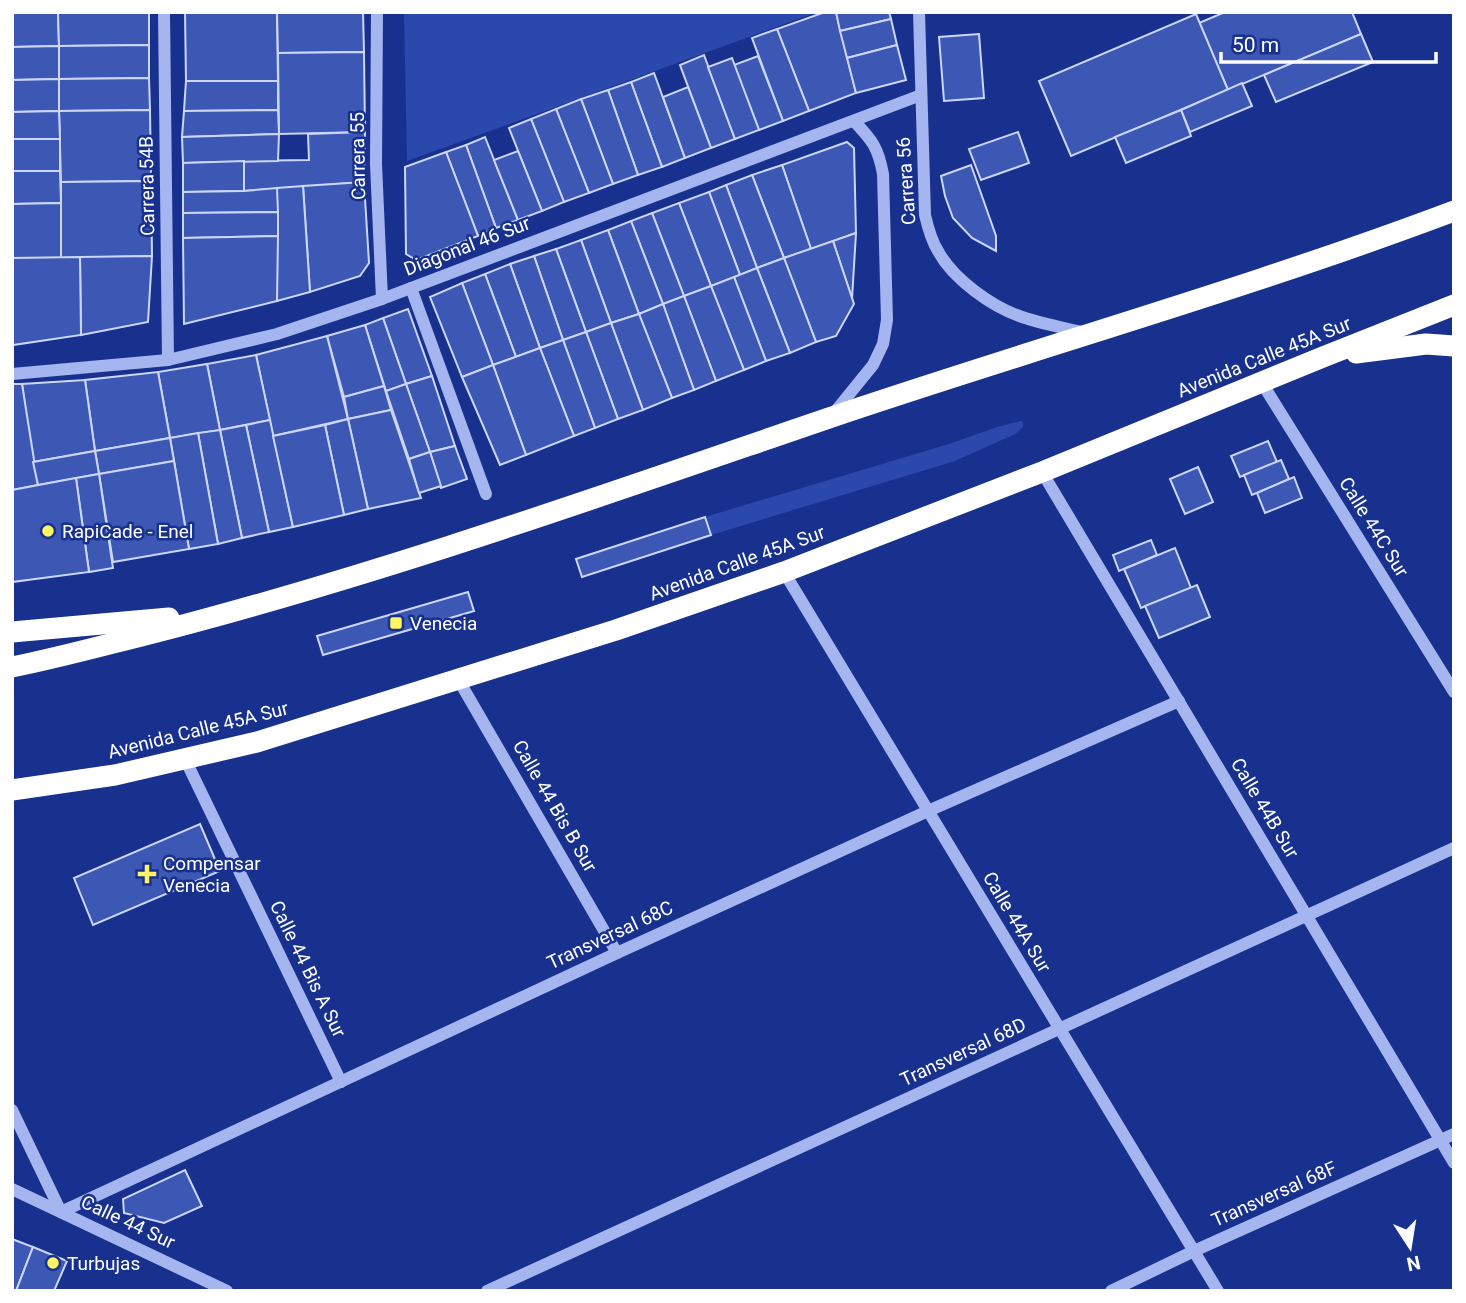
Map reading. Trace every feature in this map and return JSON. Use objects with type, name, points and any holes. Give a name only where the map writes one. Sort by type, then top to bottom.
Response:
[{"type":"highway","points":[[12,667],[234,612],[418,557],[830,418],[1213,296],[1454,211]]},
{"type":"highway","name":"Avenida Calle 45A Sur","points":[[12,790],[116,775],[257,742],[616,630],[785,572],[1454,306]]},
{"type":"highway","points":[[1323,357],[1426,344],[1454,346]]},
{"type":"highway","points":[[12,632],[234,612]]},
{"type":"street","name":"Carrera 54B","points":[[164,12],[168,360]]},
{"type":"street","name":"Carrera 55","points":[[377,12],[376,164],[383,299]]},
{"type":"street","name":"Carrera 56","points":[[919,12],[925,215],[938,253],[952,270],[994,304],[1021,316],[1090,334]]},
{"type":"street","name":"Diagonal 46 Sur","points":[[12,374],[168,360],[277,334],[383,299],[921,95]]},
{"type":"street","name":"Carrera 56","points":[[830,418],[873,365],[883,344],[887,320],[883,174],[880,156],[873,141],[854,121]]},
{"type":"street","points":[[411,288],[486,494]]},
{"type":"street","name":"Calle 44C Sur","points":[[1262,383],[1454,692]]},
{"type":"street","name":"Calle 44B Sur","points":[[1042,472],[1454,1163]]},
{"type":"street","name":"Calle 44A Sur","points":[[785,572],[1218,1291]]},
{"type":"street","name":"Calle 44 Bis B Sur","points":[[458,680],[617,953]]},
{"type":"street","name":"Transversal 68C","points":[[61,1212],[617,953],[928,811],[1179,701]]},
{"type":"street","name":"Calle 44 Bis A Sur","points":[[185,760],[341,1082]]},
{"type":"street","name":"Transversal 68D","points":[[487,1291],[1454,848]]},
{"type":"street","points":[[12,1110],[61,1212]]},
{"type":"street","name":"Transversal 68F","points":[[1111,1291],[1454,1134]]},
{"type":"street","name":"Calle 44 Sur","points":[[12,1189],[227,1291]]},
{"type":"shaded area","points":[[404,12],[818,12],[407,161]]},
{"type":"shaded area","points":[[1021,421],[1023,427],[1015,434],[955,461],[711,535],[705,517]]},
{"type":"building","points":[[12,12],[58,12],[59,46],[12,47]]},
{"type":"building","points":[[58,12],[149,12],[149,45],[59,46]]},
{"type":"building","points":[[185,12],[277,12],[278,81],[186,81]]},
{"type":"building","points":[[277,12],[363,12],[364,52],[278,53]]},
{"type":"building","points":[[825,12],[836,12],[856,93],[809,111],[777,29]]},
{"type":"building","points":[[836,12],[889,12],[891,19],[840,31]]},
{"type":"building","points":[[1225,12],[1352,12],[1361,34],[1228,90],[1199,23]]},
{"type":"building","points":[[1196,14],[1228,90],[1071,156],[1039,81]]},
{"type":"building","points":[[891,19],[897,45],[847,58],[840,31]]},
{"type":"building","points":[[777,29],[809,111],[783,121],[752,38]]},
{"type":"building","points":[[979,34],[984,98],[944,101],[939,37]]},
{"type":"building","points":[[1361,34],[1373,62],[1276,102],[1264,75]]},
{"type":"building","points":[[149,45],[149,78],[59,79],[59,46]]},
{"type":"building","points":[[897,45],[906,80],[856,93],[847,58]]},
{"type":"building","points":[[59,46],[59,79],[12,80],[12,47]]},
{"type":"building","points":[[364,52],[365,132],[279,134],[278,53]]},
{"type":"building","points":[[704,55],[735,139],[711,148],[680,65]]},
{"type":"building","points":[[758,56],[783,121],[759,130],[734,65]]},
{"type":"building","points":[[732,58],[759,130],[735,139],[708,67]]},
{"type":"building","points":[[654,73],[685,158],[662,167],[631,82]]},
{"type":"building","points":[[149,78],[150,110],[59,111],[59,79]]},
{"type":"building","points":[[59,79],[59,111],[12,112],[12,80]]},
{"type":"building","points":[[186,81],[278,81],[278,110],[184,111]]},
{"type":"building","points":[[631,82],[662,167],[638,175],[608,90]]},
{"type":"building","points":[[1242,83],[1252,106],[1190,132],[1181,110]]},
{"type":"building","points":[[688,87],[711,148],[685,158],[663,97]]},
{"type":"building","points":[[608,90],[638,175],[613,184],[581,99]]},
{"type":"building","points":[[581,99],[613,184],[589,193],[556,109]]},
{"type":"building","points":[[556,109],[589,193],[564,202],[531,119]]},
{"type":"building","points":[[150,110],[151,181],[61,182],[59,111]]},
{"type":"building","points":[[278,110],[279,134],[182,137],[184,111]]},
{"type":"building","points":[[1181,110],[1191,136],[1126,163],[1115,137]]},
{"type":"building","points":[[59,111],[60,139],[12,139],[12,112]]},
{"type":"building","points":[[531,119],[564,202],[542,211],[509,128]]},
{"type":"building","points":[[365,132],[364,182],[244,191],[244,161],[309,160],[308,134]]},
{"type":"building","points":[[1018,132],[1029,163],[981,180],[969,149]]},
{"type":"building","points":[[279,134],[278,161],[183,163],[182,137]]},
{"type":"building","points":[[485,137],[518,220],[496,228],[466,145]]},
{"type":"building","points":[[12,139],[60,139],[60,171],[12,171]]},
{"type":"building","points":[[847,142],[854,148],[856,233],[811,249],[782,165]]},
{"type":"building","points":[[466,145],[496,228],[478,236],[446,152]]},
{"type":"building","points":[[518,151],[542,211],[518,220],[494,160]]},
{"type":"building","points":[[446,152],[478,236],[416,260],[406,254],[405,167]]},
{"type":"building","points":[[244,161],[244,191],[183,192],[183,163]]},
{"type":"building","points":[[782,165],[811,249],[784,258],[752,175]]},
{"type":"building","points":[[971,165],[996,236],[996,251],[972,238],[953,218],[945,196],[941,176]]},
{"type":"building","points":[[12,171],[60,171],[61,203],[12,204]]},
{"type":"building","points":[[752,175],[784,258],[757,268],[726,185]]},
{"type":"building","points":[[151,181],[152,256],[61,258],[61,182]]},
{"type":"building","points":[[364,182],[369,263],[360,276],[310,292],[303,186]]},
{"type":"building","points":[[726,185],[757,268],[740,275],[709,192]]},
{"type":"building","points":[[303,186],[310,292],[277,301],[277,188]]},
{"type":"building","points":[[277,188],[278,212],[183,213],[183,192]]},
{"type":"building","points":[[709,192],[740,275],[711,286],[679,203]]},
{"type":"building","points":[[61,203],[61,258],[12,258],[12,204]]},
{"type":"building","points":[[679,203],[711,286],[684,296],[652,213]]},
{"type":"building","points":[[278,212],[278,236],[183,238],[183,213]]},
{"type":"building","points":[[652,213],[684,296],[663,304],[631,221]]},
{"type":"building","points":[[631,221],[663,304],[639,314],[608,230]]},
{"type":"building","points":[[608,230],[639,314],[611,323],[581,240]]},
{"type":"building","points":[[856,233],[852,299],[833,241]]},
{"type":"building","points":[[278,236],[277,301],[184,324],[183,238]]},
{"type":"building","points":[[581,240],[611,323],[586,332],[556,249]]},
{"type":"building","points":[[833,241],[854,304],[836,336],[816,342],[784,258]]},
{"type":"building","points":[[556,249],[586,332],[563,340],[534,256]]},
{"type":"building","points":[[152,256],[148,322],[81,335],[80,257]]},
{"type":"building","points":[[534,256],[563,340],[540,348],[510,264]]},
{"type":"building","points":[[80,257],[81,335],[13,345],[12,258]]},
{"type":"building","points":[[784,258],[816,342],[790,353],[757,268]]},
{"type":"building","points":[[510,264],[540,348],[516,357],[485,274]]},
{"type":"building","points":[[757,268],[790,353],[766,361],[734,277]]},
{"type":"building","points":[[485,274],[516,357],[493,365],[462,283]]},
{"type":"building","points":[[734,277],[766,361],[744,370],[711,286]]},
{"type":"building","points":[[462,283],[493,365],[462,377],[430,297]]},
{"type":"building","points":[[711,286],[744,370],[716,381],[684,296]]},
{"type":"building","points":[[684,296],[716,381],[694,390],[663,304]]},
{"type":"building","points":[[663,304],[694,390],[672,398],[639,314]]},
{"type":"building","points":[[408,309],[432,376],[406,384],[383,318]]},
{"type":"building","points":[[639,314],[672,398],[643,410],[611,323]]},
{"type":"building","points":[[383,318],[406,384],[386,391],[365,325]]},
{"type":"building","points":[[611,323],[643,410],[618,419],[586,332]]},
{"type":"building","points":[[365,325],[384,386],[344,397],[327,336]]},
{"type":"building","points":[[586,332],[618,419],[595,428],[563,340]]},
{"type":"building","points":[[327,336],[348,419],[273,436],[256,355]]},
{"type":"building","points":[[563,340],[595,428],[574,436],[540,348]]},
{"type":"building","points":[[540,348],[574,436],[526,455],[493,365]]},
{"type":"building","points":[[256,355],[270,420],[220,430],[207,364]]},
{"type":"building","points":[[207,364],[220,430],[170,438],[158,372]]},
{"type":"building","points":[[493,365],[526,455],[500,465],[462,377]]},
{"type":"building","points":[[158,372],[170,438],[95,451],[85,380]]},
{"type":"building","points":[[432,376],[455,446],[430,452],[406,384]]},
{"type":"building","points":[[85,380],[95,451],[33,462],[22,384]]},
{"type":"building","points":[[12,384],[22,384],[38,485],[12,490]]},
{"type":"building","points":[[406,384],[430,452],[409,459],[386,391]]},
{"type":"building","points":[[384,386],[391,410],[348,419],[344,397]]},
{"type":"building","points":[[391,410],[421,498],[368,509],[348,419]]},
{"type":"building","points":[[348,419],[368,509],[344,515],[325,425]]},
{"type":"building","points":[[270,420],[293,527],[269,532],[246,425]]},
{"type":"building","points":[[246,425],[269,532],[242,538],[220,430]]},
{"type":"building","points":[[325,425],[344,515],[293,527],[273,436]]},
{"type":"building","points":[[220,430],[242,538],[218,544],[198,433]]},
{"type":"building","points":[[198,433],[218,544],[189,549],[170,438]]},
{"type":"building","points":[[170,438],[174,461],[99,474],[95,451]]},
{"type":"building","points":[[1268,441],[1277,462],[1240,477],[1231,456]]},
{"type":"building","points":[[455,446],[467,479],[441,488],[430,452]]},
{"type":"building","points":[[95,451],[99,474],[38,485],[33,462]]},
{"type":"building","points":[[430,452],[441,486],[419,493],[409,459]]},
{"type":"building","points":[[1281,460],[1289,479],[1252,495],[1244,475]]},
{"type":"building","points":[[174,461],[189,549],[113,562],[99,474]]},
{"type":"building","points":[[1198,467],[1213,502],[1185,514],[1170,479]]},
{"type":"building","points":[[99,474],[113,568],[89,572],[76,478]]},
{"type":"building","points":[[1294,477],[1302,498],[1265,513],[1257,493]]},
{"type":"building","name":"RapiCade - Enel","points":[[76,478],[89,572],[12,582],[12,490]]},
{"type":"building","points":[[705,517],[711,535],[582,577],[576,559]]},
{"type":"building","points":[[1151,540],[1157,555],[1119,571],[1113,555]]},
{"type":"building","points":[[1175,548],[1191,588],[1141,608],[1124,569]]},
{"type":"building","points":[[1197,585],[1210,617],[1159,638],[1145,606]]},
{"type":"building","name":"Venecia","points":[[468,592],[474,611],[323,655],[317,636]]},
{"type":"building","name":"Compensar Venecia","points":[[200,824],[220,871],[93,925],[74,878]]},
{"type":"building","points":[[185,1170],[202,1206],[164,1223],[124,1213],[123,1199]]},
{"type":"building","points":[[12,1239],[33,1247],[16,1291],[12,1291]]},
{"type":"building","points":[[33,1247],[67,1261],[54,1291],[16,1291]]},
{"type":"place","name":"RapiCade - Enel","points":[[48,531]]},
{"type":"place","name":"Venecia","points":[[396,623]]},
{"type":"place","name":"Compensar Venecia","points":[[147,874]]},
{"type":"place","name":"Turbujas","points":[[53,1263]]}]
